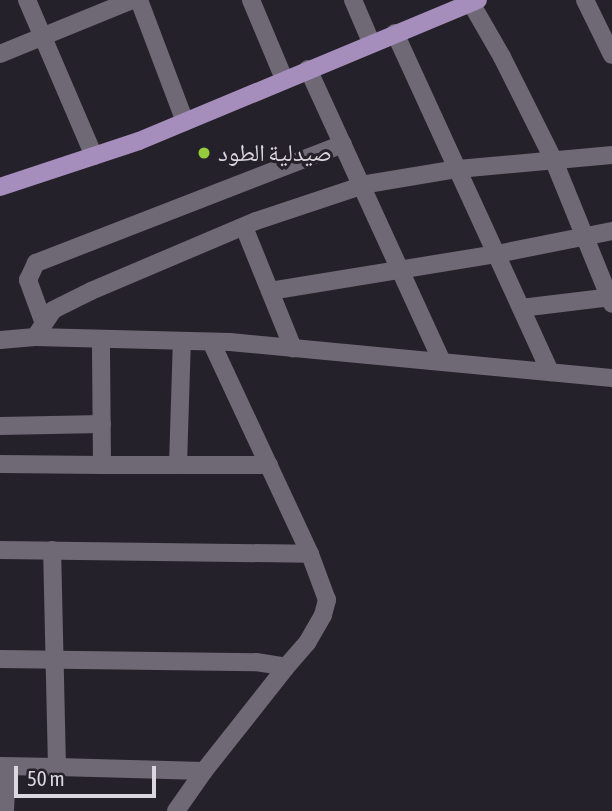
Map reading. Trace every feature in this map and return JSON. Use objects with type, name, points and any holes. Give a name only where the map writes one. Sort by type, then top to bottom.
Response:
[{"type":"main road","points":[[0,187],[94,156],[185,121],[474,1]]},
{"type":"street","points":[[27,0],[94,156]]},
{"type":"street","points":[[0,54],[132,0]]},
{"type":"street","points":[[139,0],[185,121]]},
{"type":"street","points":[[251,0],[284,79]]},
{"type":"street","points":[[354,0],[371,42]]},
{"type":"street","points":[[585,0],[612,55]]},
{"type":"street","points":[[474,1],[554,161],[611,299],[521,308]]},
{"type":"street","points":[[395,33],[550,372]]},
{"type":"street","points":[[308,69],[442,362]]},
{"type":"street","points":[[39,329],[28,280],[36,264],[343,144]]},
{"type":"street","points":[[39,329],[53,310],[91,290],[244,227],[362,186],[458,169],[612,155]]},
{"type":"street","points":[[244,227],[293,348]]},
{"type":"street","points":[[270,291],[398,268],[497,254],[612,231]]},
{"type":"street","points":[[0,340],[39,329],[101,339],[211,342],[293,348],[612,378]]},
{"type":"street","points":[[101,339],[102,465]]},
{"type":"street","points":[[178,465],[182,341]]},
{"type":"street","points":[[176,811],[204,771],[307,643],[323,615],[327,600],[310,554],[211,342]]},
{"type":"street","points":[[0,426],[102,424]]},
{"type":"street","points":[[0,464],[268,465]]},
{"type":"street","points":[[0,550],[310,554]]},
{"type":"street","points":[[52,550],[57,659],[57,767]]},
{"type":"street","points":[[0,659],[256,662],[286,667]]},
{"type":"street","points":[[5,811],[4,766],[204,771]]},
{"type":"place","name":"صيدلية الطود","points":[[204,153]]}]
